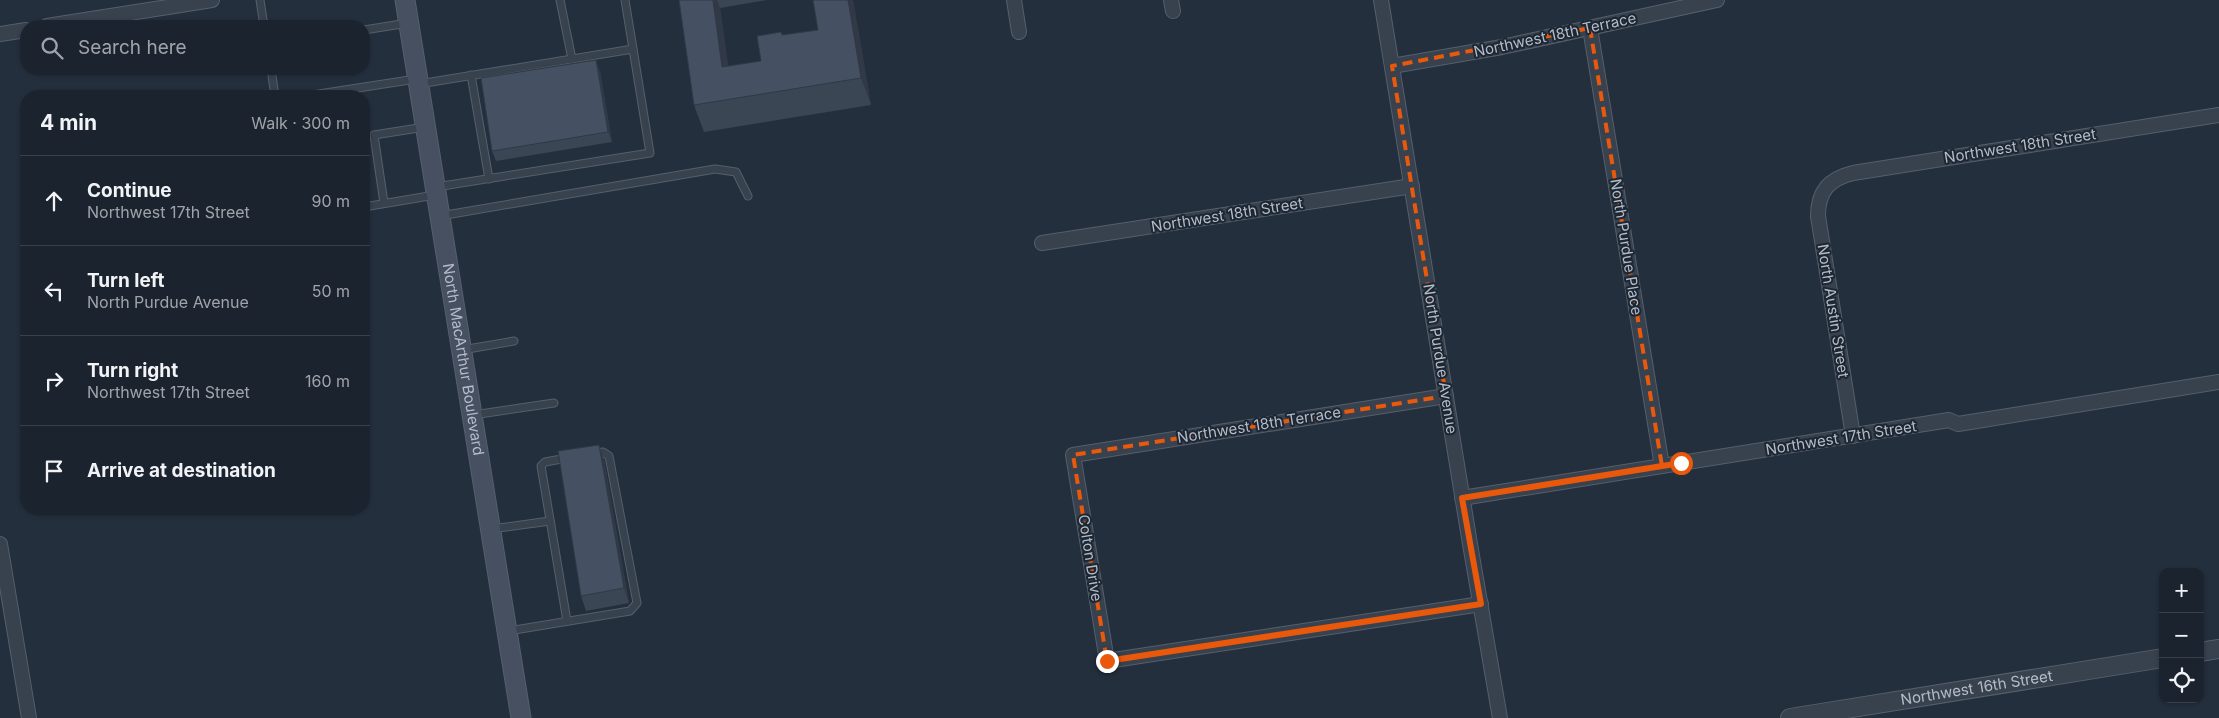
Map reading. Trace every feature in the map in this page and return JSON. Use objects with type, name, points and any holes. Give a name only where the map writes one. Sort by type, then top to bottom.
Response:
[{"type":"main road","name":"North MacArthur Boulevard","points":[[405,0],[521,718]]},
{"type":"street","points":[[85,20],[212,0]]},
{"type":"street","points":[[1014,0],[1020,32]]},
{"type":"street","name":"North Purdue Avenue","points":[[1381,0],[1462,498],[1500,718]]},
{"type":"street","name":"Northwest 18th Terrace","points":[[1392,66],[1502,47],[1717,0]]},
{"type":"street","name":"North Purdue Place","points":[[1590,28],[1662,466]]},
{"type":"street","points":[[0,34],[20,31]]},
{"type":"street","name":"Northwest 18th Street","points":[[1824,188],[1831,181],[1853,173],[2219,114]]},
{"type":"street","name":"Northwest 18th Street","points":[[1042,243],[1412,186]]},
{"type":"street","name":"North Austin Street","points":[[1824,188],[1819,197],[1818,216],[1853,436]]},
{"type":"street","name":"Northwest 17th Street","points":[[1462,498],[1948,420],[1958,424],[2219,382]]},
{"type":"street","name":"Northwest 18th Terrace","points":[[1073,455],[1446,396]]},
{"type":"street","name":"Colton Drive","points":[[1073,455],[1107,661],[1481,604]]},
{"type":"street","points":[[0,544],[29,718]]},
{"type":"street","points":[[2204,651],[2219,649]]},
{"type":"street","name":"Northwest 16th Street","points":[[1790,718],[2159,659]]},
{"type":"lane","points":[[260,0],[263,20]]},
{"type":"lane","points":[[560,0],[572,59]]},
{"type":"lane","points":[[370,206],[489,179],[650,153],[625,0]]},
{"type":"lane","points":[[370,29],[409,23]]},
{"type":"lane","points":[[351,90],[471,75],[633,49]]},
{"type":"lane","points":[[272,75],[275,90]]},
{"type":"lane","points":[[471,75],[489,179]]},
{"type":"lane","points":[[384,203],[374,135],[425,126]]},
{"type":"lane","points":[[440,216],[715,169],[736,172],[748,196]]},
{"type":"lane","points":[[462,350],[514,341]]},
{"type":"lane","points":[[472,415],[554,402]]},
{"type":"lane","points":[[507,631],[630,611],[637,603],[609,456],[602,452],[584,456]]},
{"type":"lane","points":[[567,621],[541,466],[545,462],[574,457]]},
{"type":"lane","points":[[491,529],[550,521]]},
{"type":"highlighted area","points":[[1590,28],[1662,466],[1462,498],[1481,604],[1107,661],[1073,455],[1446,396],[1392,66]]},
{"type":"building","points":[[679,0],[713,0],[722,67],[761,61],[757,36],[781,32],[782,35],[818,30],[813,0],[848,0],[861,78],[694,105]]},
{"type":"building","points":[[596,60],[608,132],[492,151],[481,78]]},
{"type":"building","points":[[599,445],[624,588],[581,596],[558,451]]},
{"type":"route","points":[[1107,661],[1481,604],[1462,498],[1681,463]]}]
